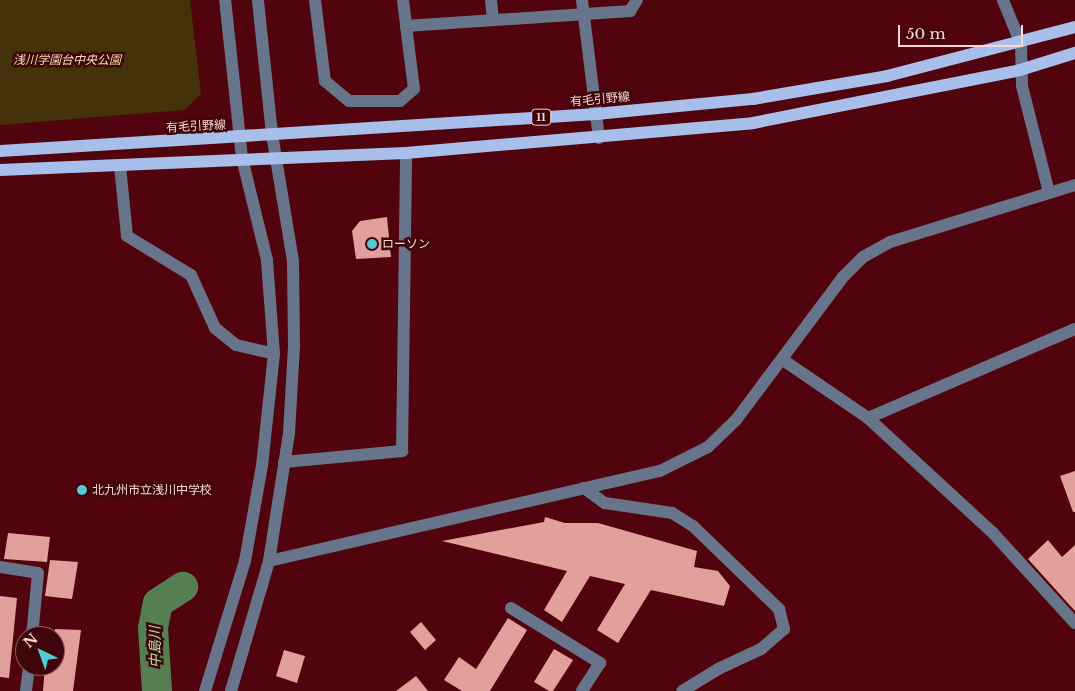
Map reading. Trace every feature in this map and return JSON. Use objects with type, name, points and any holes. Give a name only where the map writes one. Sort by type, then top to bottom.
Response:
[{"type":"main road","name":"有毛引野線","points":[[0,151],[596,114],[753,99],[887,76],[1021,44],[1075,28]]},
{"type":"main road","name":"11","points":[[0,170],[120,166],[242,158],[406,153],[599,138],[752,123],[1020,70],[1075,53]]},
{"type":"street","points":[[205,691],[245,561],[262,466],[274,354],[267,260],[242,158],[242,137],[226,0]]},
{"type":"street","points":[[231,691],[269,561],[284,462],[294,346],[293,261],[272,134],[258,0]]},
{"type":"street","points":[[315,0],[325,81],[348,101],[400,100],[414,89],[403,0]]},
{"type":"street","points":[[491,0],[493,19]]},
{"type":"street","points":[[406,26],[493,19],[582,6],[630,11],[637,0]]},
{"type":"street","points":[[1003,0],[1021,44],[1020,70],[1049,193]]},
{"type":"street","points":[[582,6],[599,138]]},
{"type":"street","points":[[284,462],[402,451],[406,153]]},
{"type":"street","points":[[120,166],[128,236],[191,275],[215,328],[236,345],[274,354]]},
{"type":"street","points":[[269,561],[660,472],[708,447],[736,420],[784,360],[843,277],[862,257],[890,242],[1075,185]]},
{"type":"street","points":[[868,418],[1075,329]]},
{"type":"street","points":[[784,360],[868,418],[993,533],[1075,623]]},
{"type":"street","points":[[584,488],[605,503],[672,513],[693,526],[779,609],[784,629],[762,649],[720,668],[682,691]]},
{"type":"street","points":[[0,567],[38,574],[33,626]]},
{"type":"street","points":[[511,608],[600,663],[582,691]]},
{"type":"street","points":[[26,691],[28,676]]},
{"type":"green space","name":"浅川学園台中央公園","points":[[0,0],[190,0],[201,94],[184,110],[0,125]]},
{"type":"building","name":"ローソン","points":[[387,217],[391,257],[356,259],[352,231],[360,221]]},
{"type":"building","points":[[1075,471],[1075,512],[1073,512],[1060,476]]},
{"type":"building","points":[[545,517],[565,523],[598,523],[697,551],[694,567],[718,571],[730,586],[724,606],[651,590],[618,643],[597,630],[625,584],[590,576],[562,622],[544,610],[567,571],[442,541],[544,522]]},
{"type":"building","points":[[8,533],[50,537],[47,562],[4,559]]},
{"type":"building","points":[[1048,540],[1062,557],[1075,545],[1075,611],[1028,559]]},
{"type":"building","points":[[50,560],[78,562],[72,599],[45,596]]},
{"type":"building","points":[[0,596],[17,598],[9,678],[0,677]]},
{"type":"building","points":[[508,618],[527,630],[490,691],[462,691],[444,680],[459,657],[476,669]]},
{"type":"building","points":[[421,622],[436,640],[425,650],[410,632]]},
{"type":"building","points":[[65,629],[81,630],[73,691],[43,691],[44,676],[65,676]]},
{"type":"building","points":[[554,649],[573,660],[553,691],[549,691],[534,682]]},
{"type":"building","points":[[284,650],[305,656],[297,683],[276,676]]},
{"type":"building","points":[[416,676],[428,691],[396,691]]},
{"type":"waterway","name":"中島川","points":[[157,691],[153,628],[158,603],[183,587]]},
{"type":"place","name":"ローソン","points":[[372,244]]},
{"type":"place","name":"北九州市立浅川中学校","points":[[82,490]]}]
